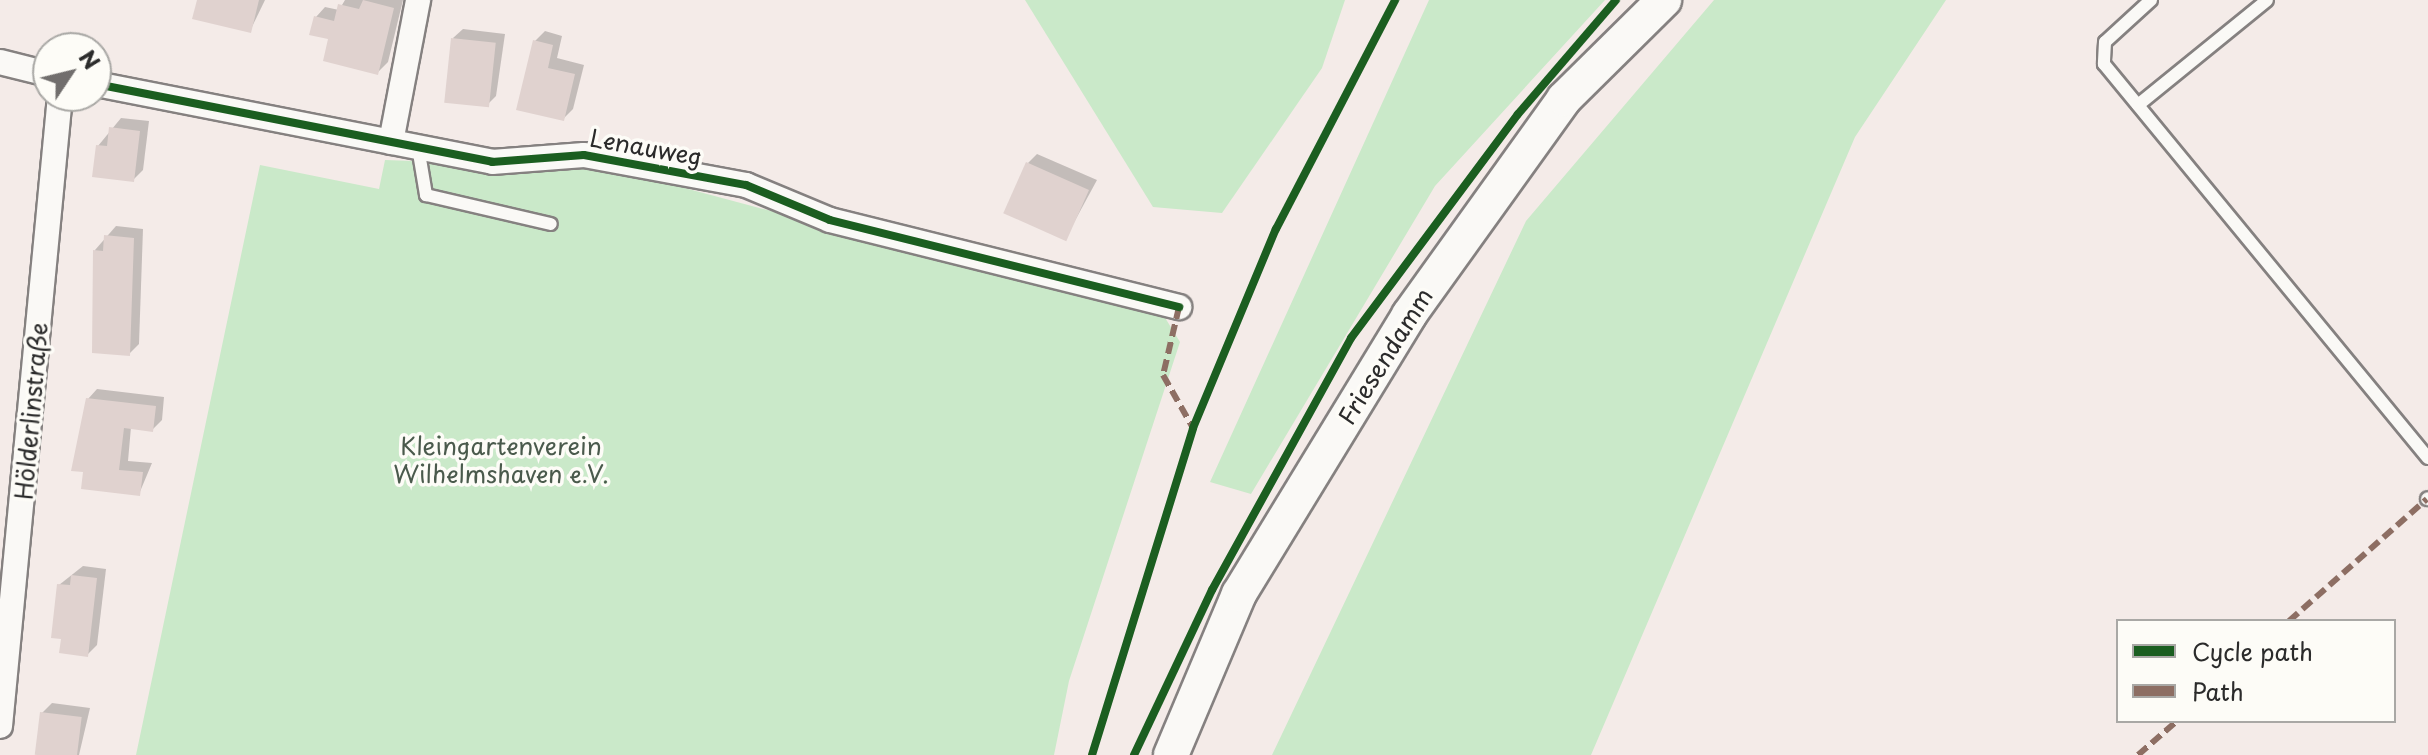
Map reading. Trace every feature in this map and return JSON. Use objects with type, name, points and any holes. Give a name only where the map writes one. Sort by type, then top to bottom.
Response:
[{"type":"main road","name":"Friesendamm","points":[[1171,755],[1239,594],[1409,315],[1564,99],[1664,0]]},
{"type":"street","points":[[391,142],[418,0]]},
{"type":"street","points":[[0,62],[32,70]]},
{"type":"street","name":"Lenauweg","points":[[112,87],[492,162],[584,155],[746,185],[830,220],[1179,307]]},
{"type":"street","name":"Hölderlinstraße","points":[[0,726],[58,112]]},
{"type":"lane","points":[[2151,0],[2105,42],[2104,64],[2428,458]]},
{"type":"lane","points":[[2138,105],[2267,0]]},
{"type":"lane","points":[[418,147],[426,195],[551,224]]},
{"type":"green space","points":[[1025,0],[1345,0],[1322,68],[1222,213],[1153,207]]},
{"type":"green space","points":[[1429,0],[1605,0],[1435,186],[1251,494],[1210,482]]},
{"type":"green space","points":[[1714,0],[1946,0],[1855,137],[1591,755],[1272,755],[1526,221]]},
{"type":"green space","name":"Kleingartenverein Wilhelmshaven e.V.","points":[[385,160],[610,168],[1164,316],[1180,342],[1069,681],[1054,755],[136,755],[260,165],[379,189]]},
{"type":"building","points":[[197,0],[259,0],[251,33],[192,19]]},
{"type":"building","points":[[363,0],[394,8],[378,75],[323,61],[328,39],[309,35],[314,16],[334,21],[338,4],[359,9]]},
{"type":"building","points":[[451,38],[496,43],[489,107],[444,103]]},
{"type":"building","points":[[533,40],[553,45],[548,68],[575,74],[564,121],[516,110]]},
{"type":"building","points":[[109,127],[140,131],[134,182],[92,177],[96,145],[107,146]]},
{"type":"building","points":[[1026,162],[1089,190],[1066,241],[1003,213]]},
{"type":"building","points":[[104,235],[134,238],[130,356],[92,353],[93,250],[103,251]]},
{"type":"building","points":[[86,398],[156,406],[153,432],[124,428],[119,470],[143,472],[140,496],[81,489],[83,472],[71,471]]},
{"type":"building","points":[[71,575],[97,578],[88,657],[59,653],[61,639],[51,638],[57,584],[70,585]]},
{"type":"building","points":[[40,712],[82,717],[77,755],[35,755]]},
{"type":"marked path","points":[[1179,307],[1163,375],[1193,428]]},
{"type":"marked path","points":[[2291,619],[2427,499]]},
{"type":"marked path","points":[[2138,755],[2175,723]]},
{"type":"cycle path","points":[[1092,755],[1193,428],[1276,229],[1395,0]]},
{"type":"cycle path","points":[[1134,755],[1212,590],[1351,338],[1518,114],[1616,0]]},
{"type":"cycle path","points":[[112,87],[492,162],[584,155],[746,185],[830,220],[1179,307]]}]
